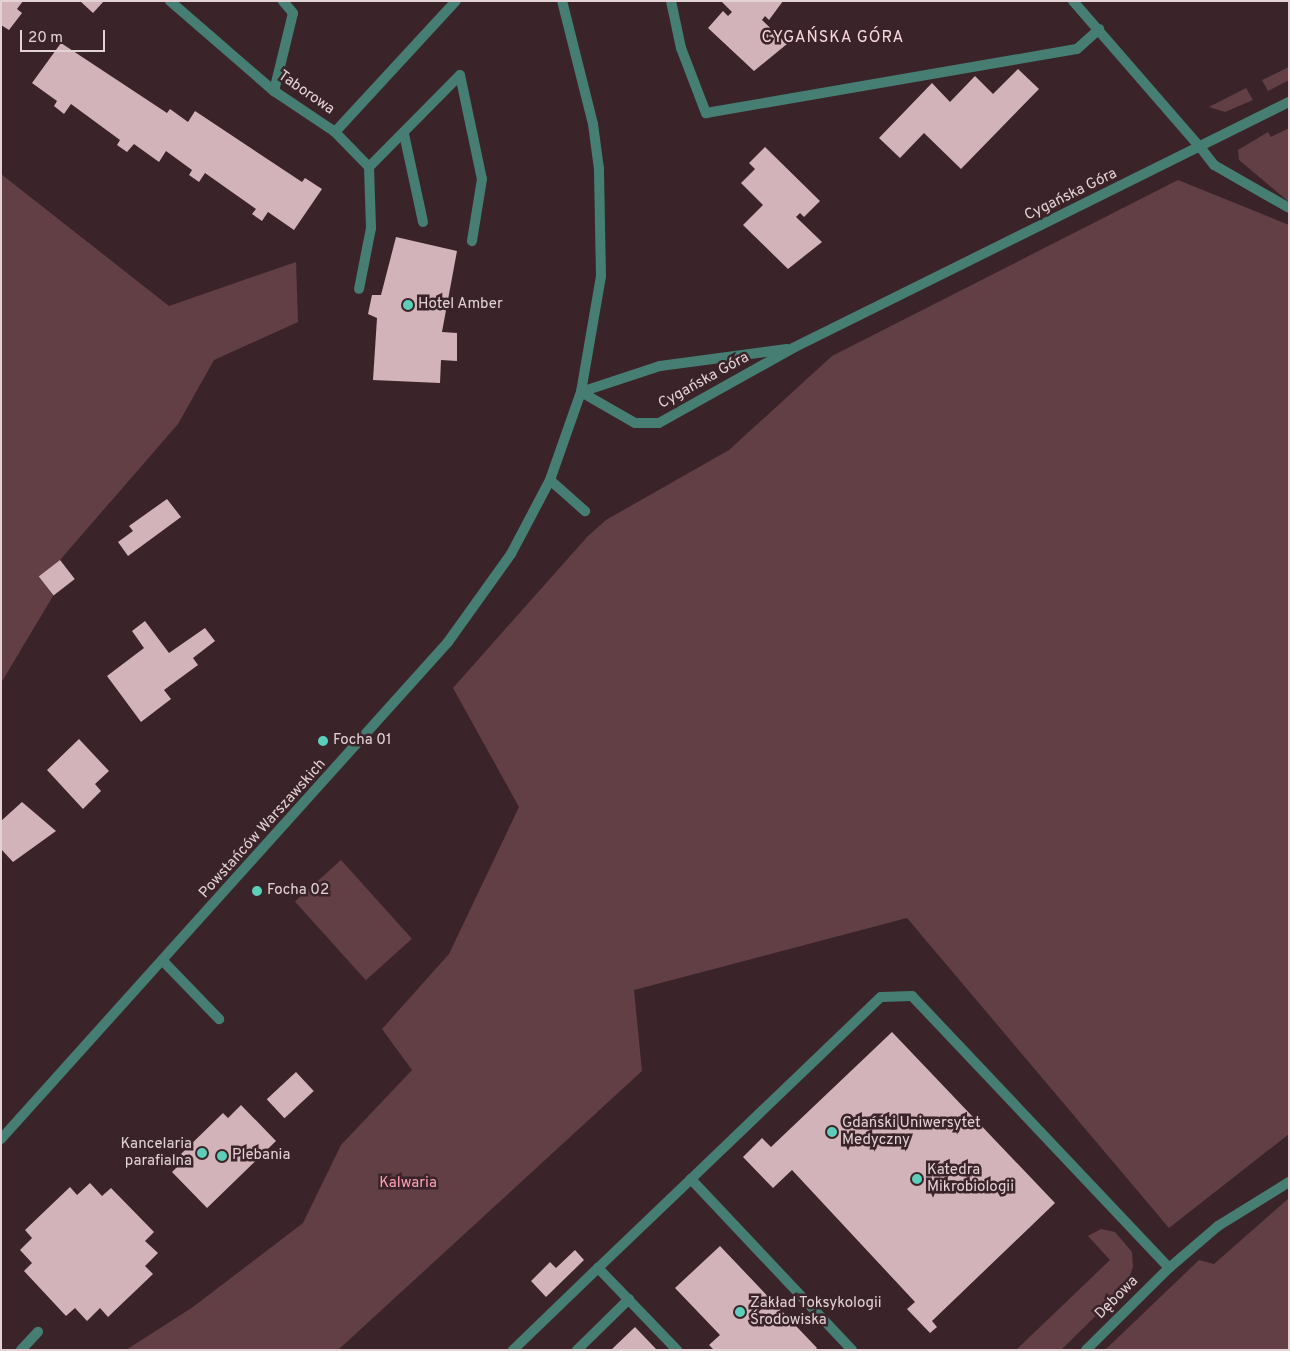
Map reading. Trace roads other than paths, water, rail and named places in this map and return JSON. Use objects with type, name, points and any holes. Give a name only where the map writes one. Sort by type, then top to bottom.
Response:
[{"type":"street","name":"Taborowa","points":[[170,1],[274,91],[335,132],[456,1]]},
{"type":"street","points":[[274,91],[293,13],[283,1]]},
{"type":"street","name":"Powstańców Warszawskich","points":[[1,1139],[448,642],[511,554],[550,480],[581,392],[601,276],[599,178],[585,80],[562,1]]},
{"type":"street","points":[[671,1],[681,48],[706,113],[1077,49],[1099,29]]},
{"type":"street","points":[[1073,1],[1214,164],[1289,208]]},
{"type":"street","points":[[369,167],[404,134],[460,75],[482,179],[472,241]]},
{"type":"street","name":"Cygańska Góra","points":[[581,392],[635,423],[659,423],[793,348],[1289,102]]},
{"type":"street","points":[[335,132],[369,167],[371,228],[359,289]]},
{"type":"street","points":[[404,134],[423,222]]},
{"type":"street","name":"Cygańska Góra","points":[[581,392],[660,366],[793,348]]},
{"type":"street","points":[[550,480],[585,511]]},
{"type":"street","points":[[163,961],[219,1019]]},
{"type":"street","points":[[513,1350],[881,997],[912,996],[1169,1268]]},
{"type":"street","points":[[691,1179],[852,1350]]},
{"type":"street","name":"Dębowa","points":[[1086,1350],[1169,1268],[1218,1226],[1289,1182]]},
{"type":"street","points":[[598,1268],[677,1350]]},
{"type":"street","points":[[577,1350],[629,1300]]},
{"type":"street","points":[[21,1350],[38,1332]]},
{"type":"place","name":"Hotel Amber","points":[[408,305]]},
{"type":"place","name":"Focha 01","points":[[323,741]]},
{"type":"place","name":"Focha 02","points":[[257,891]]},
{"type":"place","name":"Gdański Uniwersytet Medyczny","points":[[832,1132]]},
{"type":"place","name":"Kancelaria parafialna","points":[[202,1153]]},
{"type":"place","name":"Plebania","points":[[222,1156]]},
{"type":"place","name":"Katedra Mikrobiologii","points":[[917,1179]]},
{"type":"place","name":"Zakład Toksykologii Środowiska","points":[[740,1312]]},
{"type":"district","name":"CYGAŃSKA GÓRA","points":[[833,38]]},
{"type":"park label","name":"Kalwaria","points":[[408,1184]]}]
